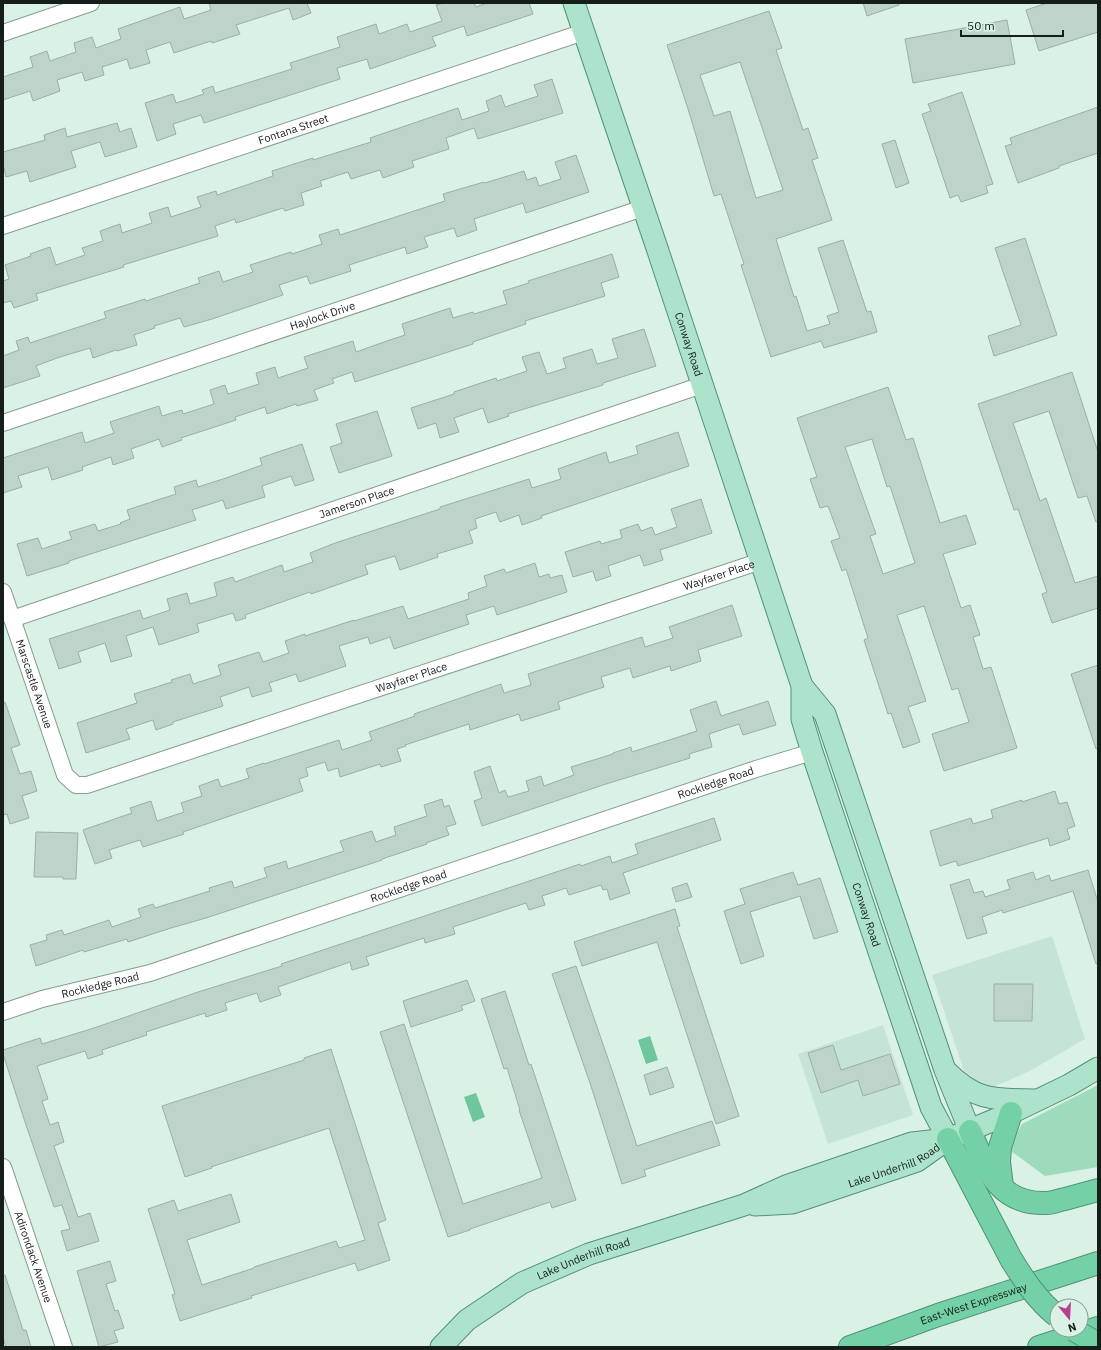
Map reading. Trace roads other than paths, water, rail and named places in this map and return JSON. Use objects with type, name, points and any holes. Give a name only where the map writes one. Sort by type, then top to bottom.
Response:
[{"type":"highway","points":[[1003,1189],[999,1167],[1000,1147],[1011,1113]]},
{"type":"highway","points":[[970,1131],[994,1179],[1011,1196],[1021,1200],[1048,1203],[1098,1190]]},
{"type":"highway","points":[[948,1140],[1025,1282],[1036,1296],[1049,1308]]},
{"type":"highway","name":"East-West Expressway","points":[[850,1347],[938,1315],[1098,1263]]},
{"type":"highway","points":[[1039,1347],[1098,1328]]},
{"type":"highway","points":[[1088,1338],[1098,1344]]},
{"type":"main road","name":"Conway Road","points":[[574,3],[802,686],[802,719],[812,752],[931,1107],[948,1140]]},
{"type":"main road","name":"Conway Road","points":[[802,686],[825,714],[946,1070],[970,1131]]},
{"type":"main road","name":"Lake Underhill Road","points":[[441,1347],[466,1320],[522,1283],[589,1254],[744,1205],[786,1186],[912,1143],[948,1140],[1011,1113],[1098,1068]]},
{"type":"main road","points":[[946,1070],[957,1082],[980,1096],[996,1099],[1037,1100]]},
{"type":"street","points":[[3,33],[91,3]]},
{"type":"street","name":"Fontana Street","points":[[3,226],[584,32]]},
{"type":"street","name":"Haylock Drive","points":[[3,423],[642,208]]},
{"type":"street","name":"Jamerson Place","points":[[12,619],[702,385]]},
{"type":"street","name":"Wayfarer Place","points":[[65,775],[76,785],[87,785],[761,561]]},
{"type":"street","name":"Marscastle Avenue","points":[[3,592],[65,775]]},
{"type":"street","name":"Rockledge Road","points":[[3,1012],[42,999],[150,973],[741,774],[812,752]]},
{"type":"street","name":"Adirondack Avenue","points":[[3,1167],[64,1347]]}]
